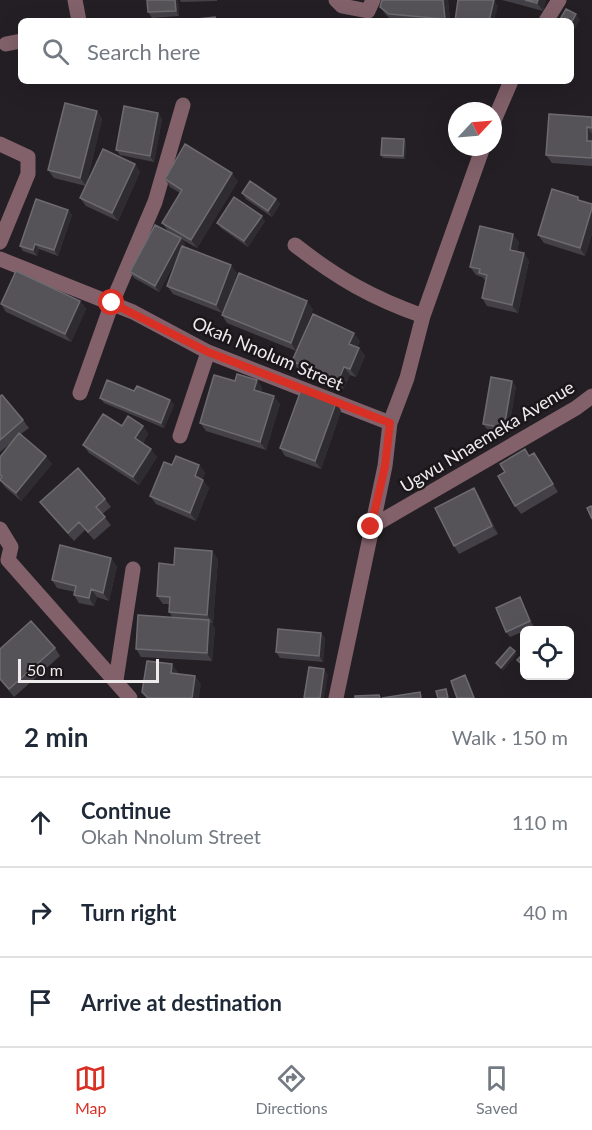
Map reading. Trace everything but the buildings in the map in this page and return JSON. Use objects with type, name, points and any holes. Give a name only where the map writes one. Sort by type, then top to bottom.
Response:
[{"type":"street","points":[[75,0],[78,18]]},
{"type":"street","points":[[336,0],[342,6],[368,11],[373,0]]},
{"type":"street","points":[[548,18],[559,0]]},
{"type":"street","points":[[501,102],[507,84]]},
{"type":"street","points":[[80,393],[112,303],[155,202],[183,105]]},
{"type":"street","points":[[0,144],[28,157],[28,174],[0,242]]},
{"type":"street","points":[[336,698],[385,466],[390,423],[410,368],[423,316],[480,156]]},
{"type":"street","points":[[296,245],[333,275],[373,296],[423,316]]},
{"type":"street","name":"Okah Nnolum Street","points":[[0,259],[112,303],[208,352],[390,423]]},
{"type":"street","points":[[180,436],[208,352]]},
{"type":"street","name":"Ugwu Nnaemeka Avenue","points":[[371,527],[468,473],[592,396]]},
{"type":"street","points":[[0,529],[11,547],[8,560],[46,606],[130,698]]},
{"type":"street","points":[[116,680],[133,569]]},
{"type":"route","points":[[112,303],[208,352],[390,423],[385,466],[371,527]]}]
